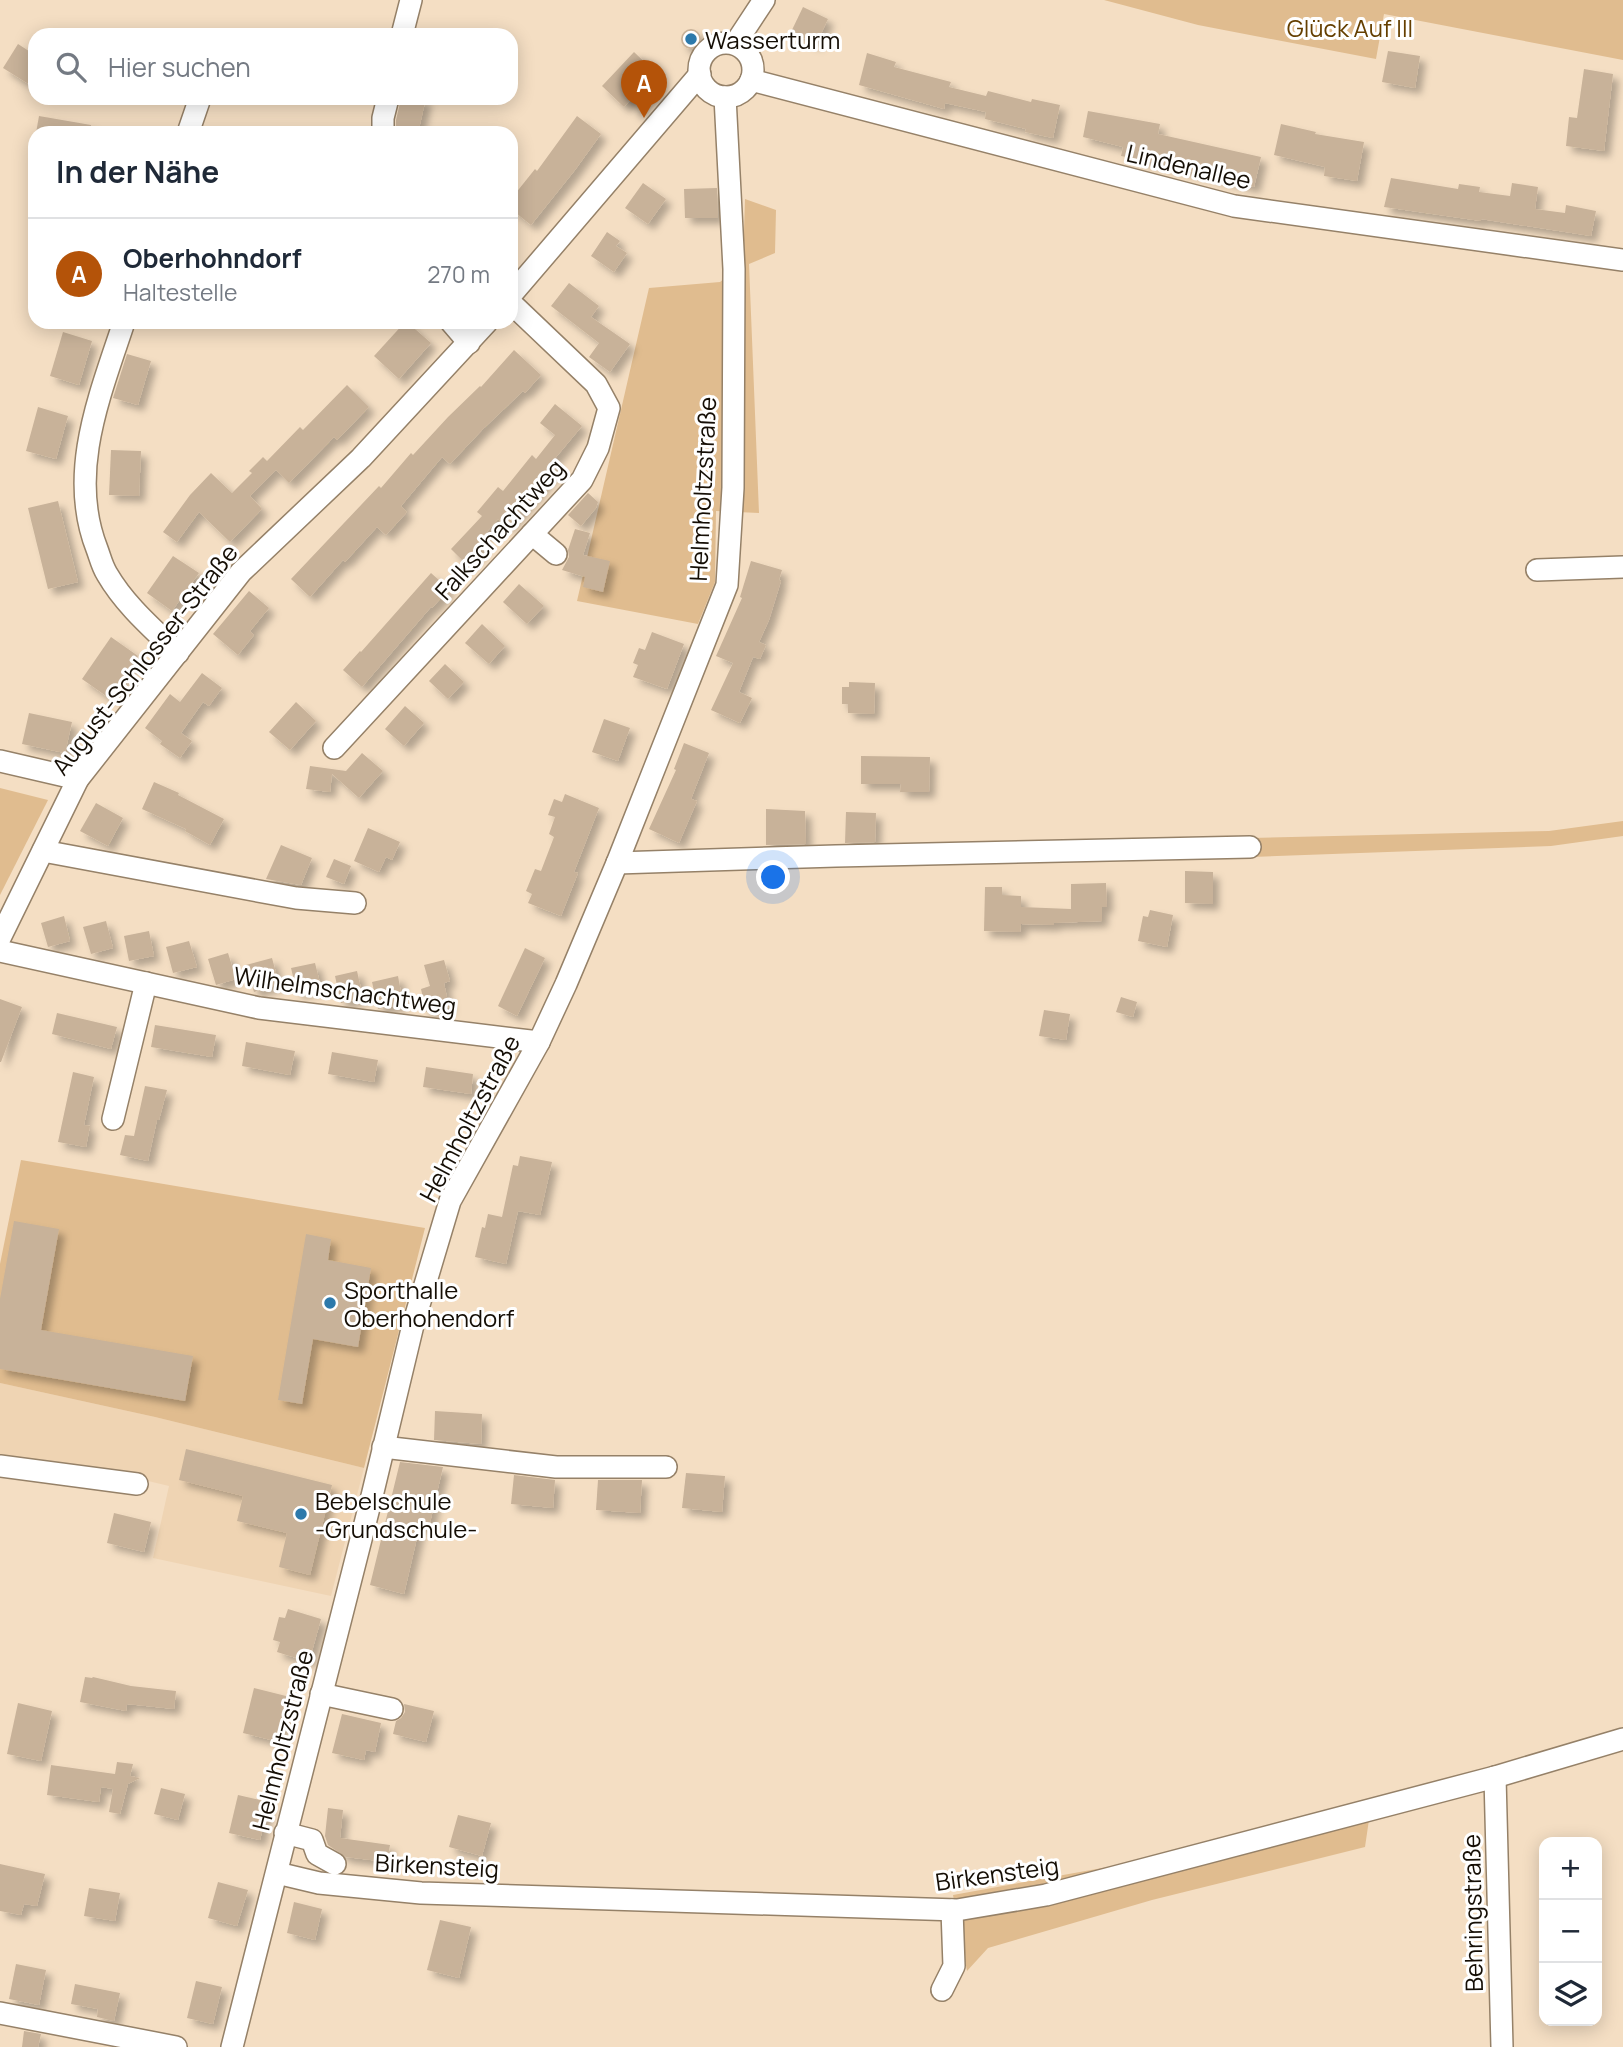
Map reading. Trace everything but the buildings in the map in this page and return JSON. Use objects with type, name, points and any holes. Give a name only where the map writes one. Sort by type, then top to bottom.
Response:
[{"type":"street","points":[[404,28],[411,0]]},
{"type":"street","points":[[735,44],[764,0]]},
{"type":"street","points":[[717,44],[735,44],[749,55],[753,71],[751,80],[741,93],[716,95],[708,90],[700,74],[703,56],[717,44]]},
{"type":"street","points":[[518,287],[700,74]]},
{"type":"street","name":"Lindenallee","points":[[751,80],[1234,206],[1623,260]]},
{"type":"street","name":"Helmholtzstraße","points":[[232,2047],[413,1325],[450,1201],[538,1042],[566,984],[727,585],[733,488],[734,269],[725,96]]},
{"type":"street","points":[[190,126],[198,105]]},
{"type":"street","points":[[383,126],[386,105]]},
{"type":"street","name":"Falkschachtweg","points":[[334,748],[582,480],[598,448],[609,408],[596,384],[518,310]]},
{"type":"street","points":[[122,329],[94,414],[84,481],[89,528],[106,573],[133,610],[178,653]]},
{"type":"street","points":[[457,329],[469,343]]},
{"type":"street","name":"August-Schlosser-Straße","points":[[0,937],[78,779],[241,572],[361,458],[481,329]]},
{"type":"street","points":[[532,534],[556,554]]},
{"type":"street","points":[[1537,570],[1623,567]]},
{"type":"street","points":[[0,761],[78,779]]},
{"type":"street","points":[[617,863],[1250,847]]},
{"type":"street","points":[[43,851],[296,898],[355,903]]},
{"type":"street","name":"Wilhelmschachtweg","points":[[0,951],[259,1008],[538,1042]]},
{"type":"street","points":[[113,1119],[146,983]]},
{"type":"street","points":[[383,1447],[556,1467],[666,1467]]},
{"type":"street","points":[[0,1465],[137,1484]]},
{"type":"street","points":[[321,1694],[393,1709]]},
{"type":"street","name":"Birkensteig","points":[[277,1873],[320,1883],[421,1893],[952,1910],[1046,1895],[1495,1777],[1623,1739]]},
{"type":"street","name":"Behringstraße","points":[[1495,1777],[1502,2047]]},
{"type":"street","points":[[285,1833],[312,1840],[317,1854],[335,1864]]},
{"type":"street","points":[[942,1990],[954,1966],[952,1910]]},
{"type":"street","points":[[0,2013],[176,2047]]},
{"type":"shaded area","points":[[0,1383],[155,1417],[364,1468],[331,1596],[153,1558],[169,1486],[119,1474],[0,1456]]},
{"type":"green space","name":"Glück Auf III","points":[[1104,0],[1623,0],[1623,60],[1384,14],[1376,59],[1198,25]]},
{"type":"green space","points":[[745,199],[776,210],[775,253],[749,264],[759,513],[716,511],[715,582],[698,624],[577,601],[649,288],[720,282],[743,264]]},
{"type":"green space","points":[[0,788],[48,800],[0,895]]},
{"type":"green space","points":[[1623,821],[1623,836],[1551,846],[1252,857],[1251,838],[1549,831]]},
{"type":"green space","points":[[21,1160],[425,1228],[364,1468],[155,1417],[0,1383],[0,1264]]},
{"type":"green space","points":[[1372,1799],[1365,1847],[1152,1900],[988,1948],[967,1971],[953,1895],[1191,1852]]},
{"type":"place","name":"Wasserturm","points":[[691,39]]},
{"type":"place","name":"Oberhohndorf","points":[[644,118]]},
{"type":"place","name":"Sporthalle Oberhohendorf","points":[[330,1303]]},
{"type":"place","name":"Bebelschule -Grundschule-","points":[[301,1514]]}]
